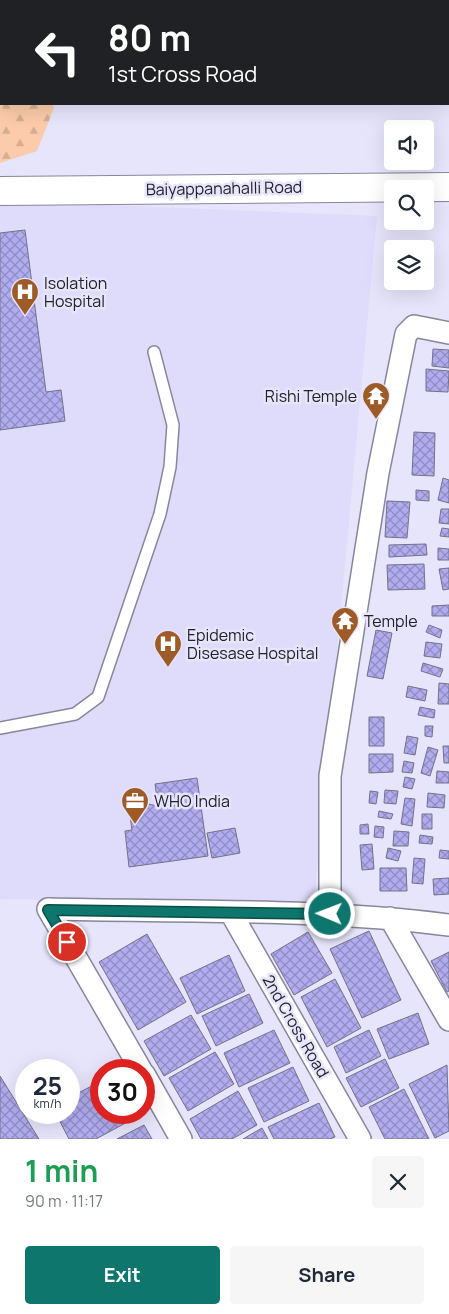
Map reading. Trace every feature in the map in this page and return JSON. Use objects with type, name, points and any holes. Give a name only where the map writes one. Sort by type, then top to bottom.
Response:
[{"type":"street","name":"Baiyappanahalli Road","points":[[0,192],[316,187],[442,190]]},
{"type":"street","points":[[316,187],[384,200]]},
{"type":"street","points":[[330,914],[330,776],[378,473],[406,334],[414,326],[449,333]]},
{"type":"street","points":[[135,1059],[48,910],[330,914],[390,918],[449,925]]},
{"type":"street","name":"2nd Cross Road","points":[[231,913],[360,1139]]},
{"type":"street","points":[[390,918],[449,1020]]},
{"type":"street","points":[[155,1093],[181,1139]]},
{"type":"lane","points":[[0,728],[74,714],[98,697],[160,514],[170,467],[173,425],[154,352]]},
{"type":"shaded area","name":"Epidemic Disesase Hospital","points":[[36,202],[377,216],[314,903],[0,899],[0,203]]},
{"type":"green space","points":[[0,105],[53,105],[54,108],[37,151],[0,163]]},
{"type":"building","name":"Isolation Hospital","points":[[25,230],[46,392],[61,390],[65,421],[0,430],[0,233]]},
{"type":"building","points":[[433,349],[449,350],[449,368],[432,366]]},
{"type":"building","points":[[426,369],[449,371],[448,392],[426,391]]},
{"type":"building","points":[[414,432],[435,433],[434,476],[412,475]]},
{"type":"building","points":[[443,478],[449,480],[449,503],[438,500]]},
{"type":"building","points":[[416,490],[429,491],[429,501],[416,500]]},
{"type":"building","points":[[387,501],[410,502],[407,538],[385,537]]},
{"type":"building","points":[[441,509],[449,509],[449,524],[439,523]]},
{"type":"building","points":[[442,528],[449,529],[449,537],[440,536]]},
{"type":"building","points":[[426,544],[427,555],[389,557],[389,545]]},
{"type":"building","points":[[438,548],[449,549],[449,560],[438,560]]},
{"type":"building","points":[[424,564],[425,589],[388,590],[387,565]]},
{"type":"building","points":[[449,568],[449,589],[443,590],[439,569]]},
{"type":"building","points":[[449,605],[449,616],[432,616],[432,606]]},
{"type":"building","points":[[429,625],[442,630],[440,638],[426,632]]},
{"type":"building","points":[[376,630],[392,633],[383,679],[367,676]]},
{"type":"building","points":[[426,642],[442,644],[440,658],[424,656]]},
{"type":"building","points":[[423,663],[443,669],[440,677],[421,671]]},
{"type":"building","points":[[439,683],[449,684],[449,704],[438,704]]},
{"type":"building","points":[[408,686],[427,690],[425,701],[406,697]]},
{"type":"building","points":[[420,707],[435,710],[434,718],[418,715]]},
{"type":"building","points":[[369,717],[384,717],[384,746],[369,746]]},
{"type":"building","points":[[425,726],[433,726],[432,737],[425,736]]},
{"type":"building","points":[[407,736],[418,738],[415,755],[404,753]]},
{"type":"building","points":[[443,746],[449,746],[449,763],[444,763]]},
{"type":"building","points":[[428,747],[438,750],[430,776],[421,773]]},
{"type":"building","points":[[369,754],[393,754],[393,772],[369,773]]},
{"type":"building","points":[[404,761],[414,763],[412,773],[402,772]]},
{"type":"building","points":[[437,771],[449,772],[449,783],[436,783]]},
{"type":"building","points":[[405,777],[415,779],[412,789],[403,787]]},
{"type":"building","points":[[197,778],[208,856],[129,867],[125,831],[132,830],[129,809],[136,809],[143,803],[158,806],[155,784]]},
{"type":"building","points":[[385,790],[398,791],[396,804],[384,803]]},
{"type":"building","points":[[370,791],[378,792],[376,804],[369,803]]},
{"type":"building","points":[[428,793],[445,795],[444,808],[427,807]]},
{"type":"building","points":[[405,798],[415,799],[412,826],[401,824]]},
{"type":"building","points":[[379,811],[393,814],[391,819],[378,817]]},
{"type":"building","points":[[422,814],[432,814],[432,829],[422,829]]},
{"type":"building","points":[[368,824],[369,834],[360,834],[360,825]]},
{"type":"building","points":[[375,826],[384,827],[383,838],[374,837]]},
{"type":"building","points":[[235,828],[240,853],[212,858],[207,833]]},
{"type":"building","points":[[394,831],[409,832],[408,846],[393,846]]},
{"type":"building","points":[[420,835],[433,837],[432,844],[419,843]]},
{"type":"building","points":[[372,844],[374,869],[362,870],[360,845]]},
{"type":"building","points":[[388,848],[401,851],[398,861],[386,858]]},
{"type":"building","points":[[440,850],[449,851],[449,859],[439,858]]},
{"type":"building","points":[[414,858],[425,859],[423,884],[412,883]]},
{"type":"building","points":[[380,868],[406,868],[407,891],[380,891]]},
{"type":"building","points":[[449,878],[449,894],[434,895],[433,879]]},
{"type":"building","points":[[369,931],[401,1000],[362,1018],[330,949]]},
{"type":"building","points":[[308,932],[332,973],[294,995],[271,954]]},
{"type":"building","points":[[147,934],[186,1002],[138,1030],[99,962]]},
{"type":"building","points":[[449,952],[449,991],[447,992],[431,961]]},
{"type":"building","points":[[229,955],[245,991],[197,1014],[180,978]]},
{"type":"building","points":[[335,979],[361,1028],[327,1047],[301,997]]},
{"type":"building","points":[[249,994],[263,1023],[216,1046],[202,1016]]},
{"type":"building","points":[[418,1013],[429,1044],[389,1059],[377,1029]]},
{"type":"building","points":[[191,1015],[211,1049],[164,1076],[144,1041]]},
{"type":"building","points":[[274,1030],[290,1063],[239,1087],[224,1053]]},
{"type":"building","points":[[369,1030],[381,1056],[346,1073],[334,1047]]},
{"type":"building","points":[[215,1052],[234,1084],[188,1111],[169,1078]]},
{"type":"building","points":[[385,1059],[399,1088],[361,1107],[346,1078]]},
{"type":"building","points":[[447,1065],[449,1131],[435,1138],[409,1084]]},
{"type":"building","points":[[293,1067],[309,1101],[264,1122],[248,1088]]},
{"type":"building","points":[[0,1076],[15,1100],[15,1124],[30,1124],[39,1139],[0,1139]]},
{"type":"building","points":[[90,1087],[90,1124],[124,1124],[96,1139],[69,1139],[61,1124],[80,1124],[80,1092]]},
{"type":"building","points":[[404,1089],[429,1139],[385,1139],[369,1107]]},
{"type":"building","points":[[238,1091],[257,1125],[232,1139],[201,1139],[190,1119]]},
{"type":"building","points":[[319,1103],[335,1137],[330,1139],[274,1139],[268,1127]]},
{"type":"building","points":[[144,1125],[152,1139],[117,1139]]},
{"type":"building","points":[[262,1128],[268,1139],[243,1139]]},
{"type":"place","name":"Isolation Hospital","points":[[25,316]]},
{"type":"place","name":"Rishi Temple","points":[[376,420]]},
{"type":"place","name":"Temple","points":[[345,645]]},
{"type":"place","name":"Epidemic Disesase Hospital","points":[[168,668]]},
{"type":"place","name":"WHO India","points":[[135,825]]},
{"type":"route","points":[[67,942],[48,910],[330,914]]}]
